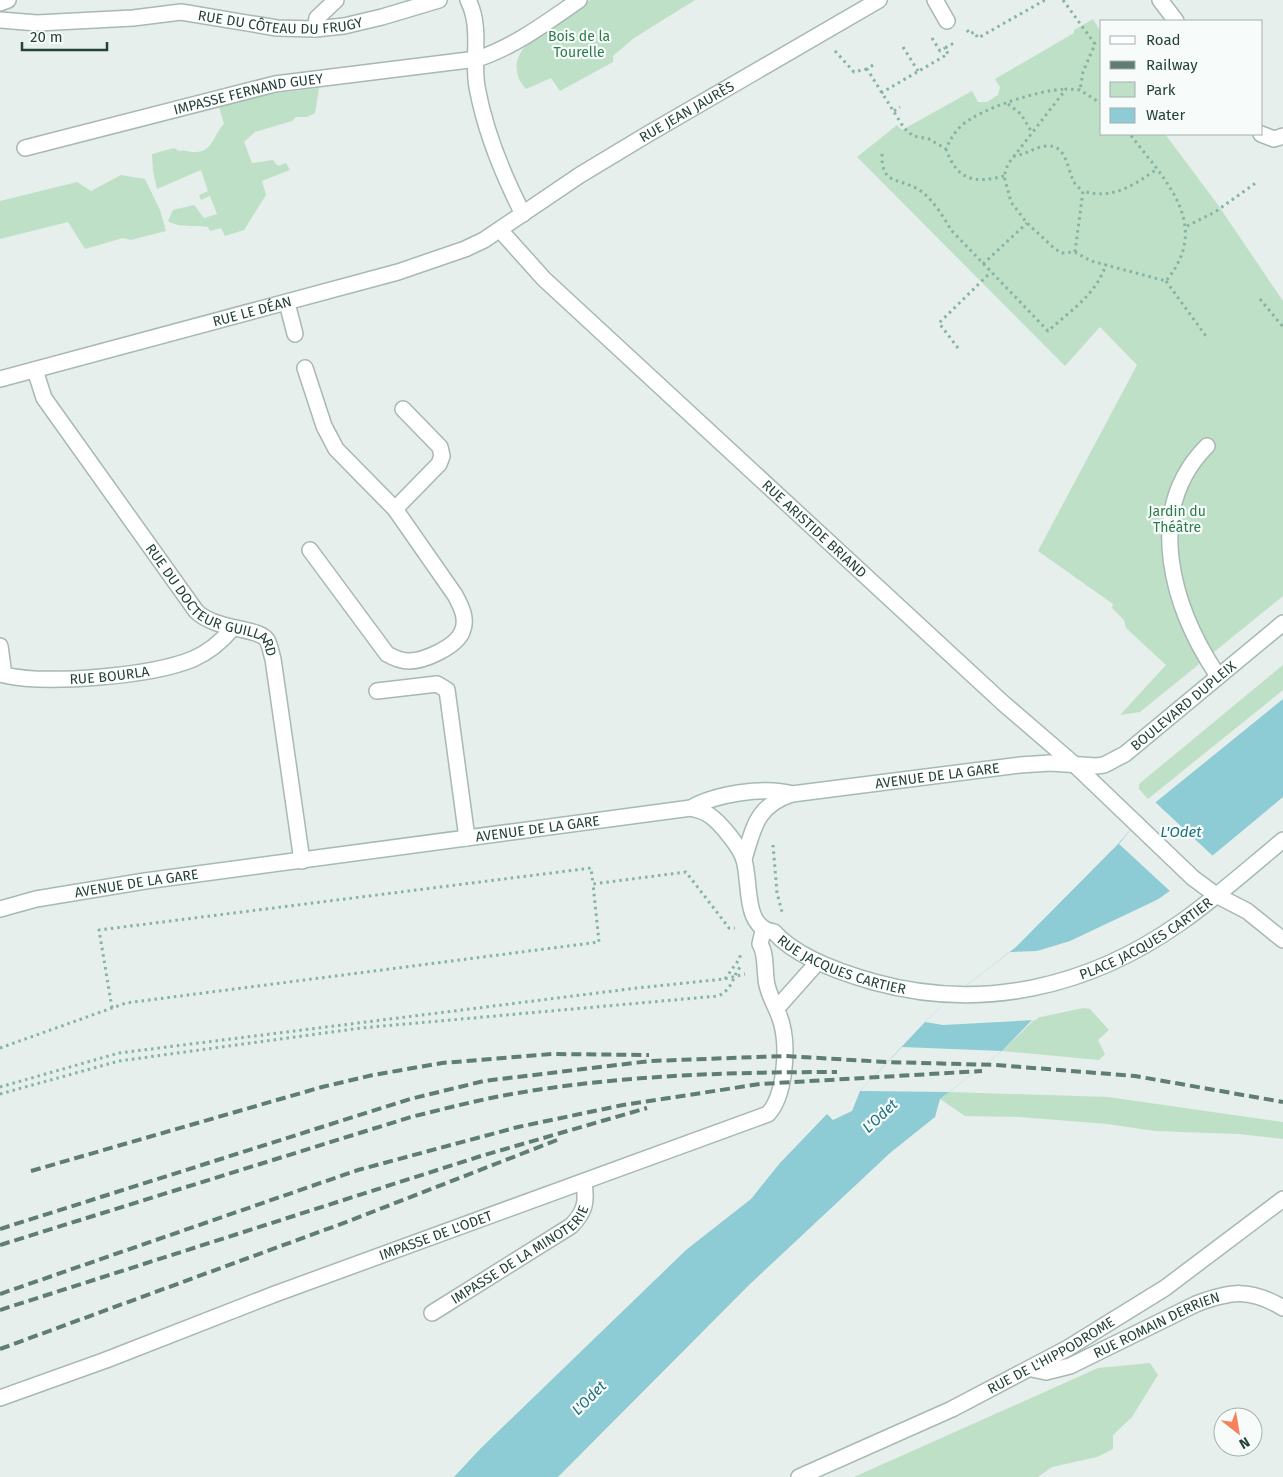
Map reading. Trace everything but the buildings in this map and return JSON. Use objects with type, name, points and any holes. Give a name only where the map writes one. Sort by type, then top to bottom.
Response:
[{"type":"street","points":[[0,3],[8,0]]},
{"type":"street","points":[[315,29],[317,18],[336,0]]},
{"type":"street","name":"RUE DU CÔTEAU DU FRUGY","points":[[0,20],[37,23],[133,18],[181,12],[278,28],[315,29],[344,26],[438,0]]},
{"type":"street","points":[[468,0],[474,20],[477,59],[475,72],[482,107],[508,185],[523,214]]},
{"type":"street","name":"IMPASSE FERNAND GUEY","points":[[25,148],[276,84],[477,59],[498,51],[523,37],[579,0]]},
{"type":"street","name":"RUE JEAN JAURÈS","points":[[500,230],[640,138],[879,0]]},
{"type":"street","points":[[935,0],[947,21]]},
{"type":"street","points":[[1160,0],[1175,20]]},
{"type":"street","name":"RUE LE DÉAN","points":[[0,379],[287,303],[435,261],[465,249],[500,230]]},
{"type":"street","name":"RUE ARISTIDE BRIAND","points":[[500,230],[544,279],[1003,703],[1075,765],[1191,875],[1216,894]]},
{"type":"street","points":[[287,303],[295,334]]},
{"type":"street","points":[[305,368],[324,426],[336,449],[394,510],[455,594],[462,609],[465,622],[462,633],[452,644],[410,662],[399,660],[387,654],[310,550]]},
{"type":"street","name":"RUE DU DOCTEUR GUILLARD","points":[[35,370],[44,398],[188,600],[208,621],[232,629],[262,635],[270,648],[302,861]]},
{"type":"street","points":[[394,510],[439,464],[442,456],[440,447],[403,409]]},
{"type":"street","points":[[1207,446],[1189,469],[1174,500],[1170,548],[1172,570],[1184,614],[1206,658],[1218,676]]},
{"type":"street","name":"BOULEVARD DUPLEIX","points":[[1075,765],[1104,764],[1125,754],[1283,623]]},
{"type":"street","name":"RUE BOURLA","points":[[0,646],[4,675],[39,679],[88,677],[150,670],[183,663],[215,646],[232,629]]},
{"type":"street","points":[[378,691],[437,684],[447,690],[467,838]]},
{"type":"street","name":"AVENUE DE LA GARE","points":[[0,909],[61,895],[691,808],[716,797],[768,791],[792,794],[1020,765],[1050,763],[1075,765]]},
{"type":"street","points":[[744,859],[756,822],[762,811],[780,798],[792,794]]},
{"type":"street","name":"RUE JACQUES CARTIER","points":[[691,808],[710,815],[729,835],[744,859],[752,911],[756,924],[763,931],[774,932],[780,939],[817,963],[883,985],[954,995]]},
{"type":"street","name":"PLACE JACQUES CARTIER","points":[[954,995],[1008,993],[1036,989],[1100,968],[1148,944],[1188,918],[1283,840]]},
{"type":"street","points":[[1216,894],[1247,911],[1283,940]]},
{"type":"street","name":"IMPASSE DE L'ODET","points":[[0,1398],[106,1360],[275,1294],[584,1183],[768,1114],[780,1096],[784,1056],[783,1026],[765,977],[764,950],[760,944],[763,931]]},
{"type":"street","points":[[777,1008],[794,986],[817,963]]},
{"type":"street","name":"IMPASSE DE LA MINOTERIE","points":[[432,1313],[571,1226],[585,1207],[584,1183]]},
{"type":"street","name":"RUE DE L'HIPPODROME","points":[[799,1477],[952,1409],[1032,1369],[1122,1316],[1165,1288],[1283,1199]]},
{"type":"street","name":"RUE ROMAIN DERRIEN","points":[[1032,1369],[1046,1372],[1070,1366],[1196,1304],[1215,1297],[1243,1293],[1255,1294],[1283,1308]]},
{"type":"path","points":[[965,37],[974,32],[978,38],[1045,0]]},
{"type":"path","points":[[1063,0],[1095,44],[1083,72],[1080,90]]},
{"type":"path","points":[[964,24],[970,34]]},
{"type":"path","points":[[824,31],[854,72],[867,69],[873,65]]},
{"type":"path","points":[[928,32],[940,51],[945,48]]},
{"type":"path","points":[[903,47],[918,72]]},
{"type":"path","points":[[881,93],[948,54]]},
{"type":"path","points":[[867,69],[881,93],[910,134],[929,138],[946,148],[953,164],[965,177],[980,180],[1004,176]]},
{"type":"path","points":[[946,148],[955,132],[970,120],[1008,104],[1054,90],[1080,90],[1100,103]]},
{"type":"path","points":[[1066,90],[1013,156],[1004,176],[1011,202],[1027,223],[1055,249],[1062,253],[1075,252],[1091,261],[1166,281],[1208,339]]},
{"type":"path","points":[[1008,104],[1021,114],[1032,132]]},
{"type":"path","points":[[894,111],[900,107]]},
{"type":"path","points":[[1131,135],[1157,169],[1181,206],[1187,226],[1184,246],[1178,263],[1166,281]]},
{"type":"path","points":[[1013,156],[1024,156],[1048,146],[1055,148],[1066,157],[1074,182],[1083,191],[1098,195],[1121,191],[1157,169]]},
{"type":"path","points":[[882,154],[882,166],[891,179],[916,188],[923,194],[943,216],[951,230],[1048,331],[1098,285],[1106,264]]},
{"type":"path","points":[[1187,226],[1215,212],[1257,182]]},
{"type":"path","points":[[1075,252],[1083,191]]},
{"type":"path","points":[[983,264],[1027,223]]},
{"type":"path","points":[[958,348],[940,322],[991,272]]},
{"type":"path","points":[[1260,299],[1283,327]]},
{"type":"path","points":[[772,837],[777,893],[783,917]]},
{"type":"path","points":[[0,1048],[112,1008],[126,1002],[598,942],[591,868],[99,930],[112,1008]]},
{"type":"path","points":[[593,884],[686,872],[729,928],[736,928]]},
{"type":"path","points":[[734,918],[737,935]]},
{"type":"path","points":[[724,979],[740,958],[739,950]]},
{"type":"path","points":[[0,1094],[119,1061],[167,1054],[361,1028],[718,996],[730,988],[738,969],[744,964]]},
{"type":"path","points":[[0,1086],[119,1053],[617,990],[724,979],[753,973]]},
{"type":"green space","name":"Bois de la Tourelle","points":[[590,0],[695,0],[634,38],[613,56],[613,62],[560,91],[551,78],[526,89],[518,75],[518,61],[524,48],[549,25]]},
{"type":"green space","name":"Jardin du Théâtre","points":[[1093,19],[1100,31],[1100,135],[1166,135],[1218,205],[1283,301],[1283,596],[1140,712],[1120,715],[1166,665],[1126,628],[1124,620],[1112,608],[1113,604],[1038,551],[1137,365],[1100,327],[1065,366],[857,157],[897,125],[902,130],[972,91],[978,102],[987,102],[998,95],[1000,87],[995,79],[1074,33],[1074,30]]},
{"type":"green space","points":[[319,88],[315,113],[307,117],[296,117],[292,121],[255,132],[244,142],[252,163],[273,160],[278,166],[286,163],[290,170],[262,181],[266,195],[244,230],[225,236],[221,228],[210,231],[208,227],[182,226],[168,221],[173,210],[194,205],[204,218],[217,214],[210,196],[201,200],[199,195],[208,191],[201,170],[157,189],[152,154],[174,148],[179,151],[194,152],[206,149],[224,124],[219,107],[262,95]]},
{"type":"green space","points":[[121,175],[145,179],[160,210],[166,231],[131,240],[123,238],[85,249],[68,222],[0,239],[0,201],[77,182],[91,191]]},
{"type":"green space","points":[[1283,665],[1283,690],[1148,799],[1139,789],[1139,784]]},
{"type":"green space","points":[[1083,1008],[1090,1009],[1109,1030],[1098,1040],[1105,1054],[1099,1060],[1002,1051],[1036,1018]]},
{"type":"green space","points":[[949,1092],[1108,1097],[1283,1122],[1283,1139],[1239,1134],[1155,1131],[1107,1124],[1019,1117],[965,1116],[940,1099]]},
{"type":"green space","points":[[1150,1363],[1158,1375],[1132,1417],[1113,1435],[1113,1449],[1097,1457],[1052,1467],[1038,1477],[854,1477],[1098,1368]]},
{"type":"water","name":"L'Odet","points":[[1283,699],[1283,797],[1171,890],[1128,921],[1002,1051],[940,1099],[935,1117],[890,1153],[749,1285],[558,1477],[454,1477],[481,1448],[686,1250],[751,1199],[780,1163],[827,1114],[833,1120],[852,1111],[860,1091],[925,1022],[954,995],[1016,947],[1118,844],[1151,806]]},
{"type":"pier","points":[[1154,801],[1214,857],[1171,892],[1119,844]]},
{"type":"pier","points":[[1163,897],[1130,923],[1036,1020],[943,1025],[925,1022],[954,995],[1010,952],[1037,951],[1070,941]]},
{"type":"pier","points":[[902,1047],[1002,1051],[949,1092],[860,1091]]},
{"type":"railway","points":[[31,1171],[322,1087],[373,1075],[442,1063],[552,1054],[649,1055]]},
{"type":"railway","points":[[0,1229],[410,1099],[484,1081],[650,1061],[785,1056],[886,1062],[996,1065],[1135,1076],[1283,1102]]},
{"type":"railway","points":[[0,1294],[358,1170],[518,1127],[623,1105],[760,1084],[982,1071]]},
{"type":"railway","points":[[0,1245],[411,1117],[485,1099],[515,1093],[644,1078],[721,1074],[837,1072]]},
{"type":"railway","points":[[0,1310],[481,1156],[647,1108]]},
{"type":"railway","points":[[0,1349],[349,1221],[557,1140]]}]
